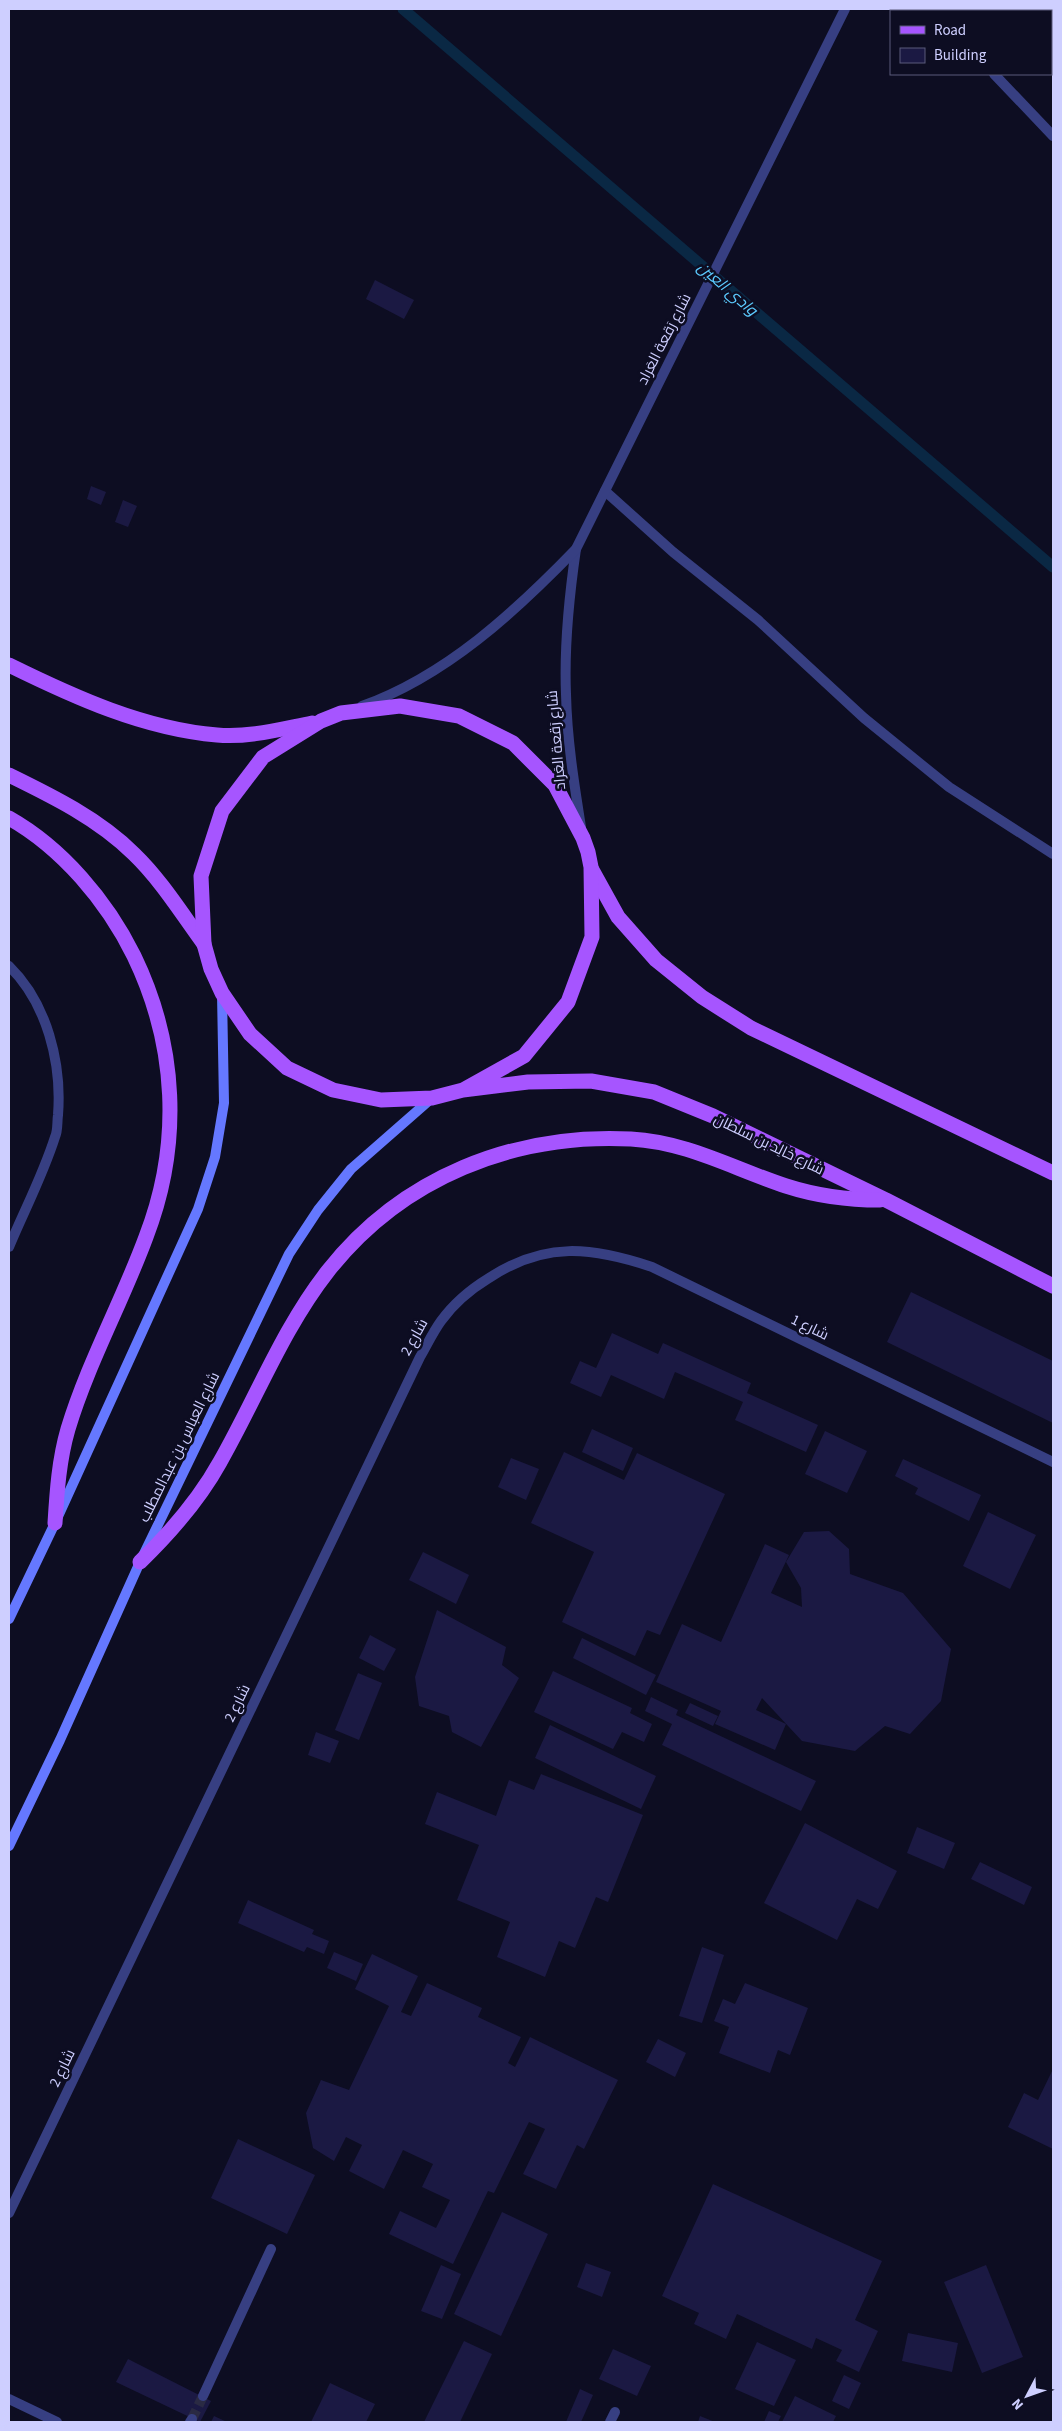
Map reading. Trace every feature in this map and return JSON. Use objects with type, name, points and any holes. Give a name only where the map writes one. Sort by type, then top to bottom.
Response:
[{"type":"main road","points":[[9,665],[69,694],[117,713],[167,726],[218,736],[262,733],[320,721],[341,713],[400,706],[459,716],[512,744],[555,786],[583,838],[591,867],[618,916],[656,960],[702,997],[751,1028],[1053,1173]]},
{"type":"main road","points":[[320,721],[263,758],[222,811],[201,876],[204,944],[211,969],[222,993],[250,1034],[287,1068],[333,1090],[352,1094],[381,1100],[432,1098],[463,1090],[524,1056],[568,1002],[592,936],[591,867]]},
{"type":"main road","points":[[9,774],[88,817],[134,854],[204,944]]},
{"type":"main road","points":[[9,818],[60,856],[96,894],[125,937],[147,984],[163,1033],[170,1085],[171,1136],[162,1187],[146,1237],[100,1343],[67,1431],[58,1476],[55,1523]]},
{"type":"main road","name":"شارع خالِد بن سلطان","points":[[463,1090],[528,1082],[591,1081],[654,1092],[713,1116],[886,1200],[1053,1286]]},
{"type":"main road","points":[[140,1562],[170,1532],[197,1499],[215,1470],[296,1319],[328,1271],[367,1228],[405,1199],[464,1166],[519,1147],[576,1138],[634,1139],[691,1149],[785,1186],[818,1195],[852,1200],[886,1200]]},
{"type":"street","name":"شارع رَقعة العَراد","points":[[341,713],[386,697],[469,646],[506,616],[576,549],[845,9]]},
{"type":"street","points":[[995,75],[1053,136]]},
{"type":"street","points":[[605,491],[673,552],[758,620],[864,718],[949,787],[1053,854]]},
{"type":"street","name":"شارع رَقعة العَراد","points":[[576,549],[566,645],[566,694],[569,742],[583,838]]},
{"type":"street","points":[[9,966],[16,973],[39,1009],[54,1050],[60,1093],[56,1136],[9,1247]]},
{"type":"street","points":[[9,1619],[198,1210],[214,1157],[224,1103],[222,993]]},
{"type":"street","name":"شارع العباس بن عبدالمطلب","points":[[9,1846],[60,1740],[140,1562],[289,1254],[318,1210],[351,1169],[432,1098]]},
{"type":"street","name":"شارع 1","points":[[545,1252],[581,1251],[618,1255],[652,1267],[1053,1462]]},
{"type":"street","name":"شارع 2","points":[[9,2213],[420,1357],[441,1320],[470,1290],[505,1267],[545,1252]]},
{"type":"street","points":[[203,2396],[271,2249]]},
{"type":"street","points":[[9,2399],[57,2422]]},
{"type":"street","points":[[610,2422],[615,2412]]},
{"type":"building","points":[[375,280],[414,300],[404,319],[366,299]]},
{"type":"building","points":[[91,486],[106,492],[101,505],[87,499]]},
{"type":"building","points":[[123,500],[137,506],[128,527],[115,522]]},
{"type":"building","points":[[911,1292],[1053,1361],[1053,1423],[887,1342]]},
{"type":"building","points":[[612,1333],[658,1354],[663,1343],[751,1383],[747,1393],[818,1425],[806,1452],[735,1420],[743,1402],[675,1372],[664,1399],[611,1375],[601,1397],[570,1383],[580,1361],[596,1368]]},
{"type":"building","points":[[592,1429],[633,1448],[623,1471],[582,1452]]},
{"type":"building","points":[[825,1431],[867,1451],[847,1493],[805,1474]]},
{"type":"building","points":[[564,1452],[624,1480],[637,1453],[725,1494],[660,1635],[647,1630],[635,1656],[562,1622],[594,1552],[531,1523]]},
{"type":"building","points":[[511,1458],[539,1469],[526,1500],[498,1487]]},
{"type":"building","points":[[903,1459],[981,1495],[969,1521],[915,1494],[918,1488],[895,1476]]},
{"type":"building","points":[[988,1512],[1036,1535],[1010,1589],[963,1566]]},
{"type":"building","points":[[829,1531],[849,1549],[850,1574],[903,1593],[951,1649],[941,1701],[910,1734],[885,1726],[855,1751],[802,1741],[762,1698],[756,1710],[786,1724],[775,1750],[715,1724],[721,1711],[656,1682],[682,1624],[721,1642],[765,1544],[789,1555],[771,1593],[802,1607],[801,1588],[786,1562],[804,1532]]},
{"type":"building","points":[[423,1552],[469,1575],[456,1604],[409,1580]]},
{"type":"building","points":[[437,1610],[506,1647],[502,1665],[519,1678],[481,1747],[452,1732],[449,1716],[419,1706],[415,1677]]},
{"type":"building","points":[[370,1635],[396,1649],[384,1671],[359,1658]]},
{"type":"building","points":[[582,1638],[656,1675],[646,1695],[573,1658]]},
{"type":"building","points":[[553,1671],[632,1708],[630,1713],[652,1724],[644,1742],[622,1732],[613,1749],[534,1712]]},
{"type":"building","points":[[358,1673],[382,1683],[359,1740],[335,1730]]},
{"type":"building","points":[[651,1697],[678,1710],[676,1715],[816,1781],[801,1811],[662,1745],[672,1724],[645,1711]]},
{"type":"building","points":[[690,1703],[718,1716],[713,1726],[685,1713]]},
{"type":"building","points":[[550,1725],[656,1776],[641,1809],[535,1758]]},
{"type":"building","points":[[316,1732],[339,1741],[330,1763],[308,1755]]},
{"type":"building","points":[[541,1774],[643,1815],[608,1902],[596,1897],[575,1948],[559,1941],[545,1977],[497,1957],[510,1922],[457,1900],[479,1845],[425,1824],[437,1792],[496,1816],[509,1780],[534,1790]]},
{"type":"building","points":[[805,1823],[897,1871],[878,1909],[857,1899],[837,1940],[764,1903]]},
{"type":"building","points":[[917,1827],[955,1843],[944,1869],[907,1853]]},
{"type":"building","points":[[980,1862],[1032,1887],[1024,1905],[971,1879]]},
{"type":"building","points":[[248,1900],[314,1930],[312,1934],[329,1941],[324,1954],[307,1947],[304,1952],[238,1923]]},
{"type":"building","points":[[702,1947],[724,1955],[702,2023],[679,2016]]},
{"type":"building","points":[[334,1952],[363,1964],[356,1981],[327,1968]]},
{"type":"building","points":[[372,1954],[418,1976],[401,2012],[411,2016],[427,1983],[482,2008],[478,2017],[521,2037],[508,2063],[515,2067],[530,2037],[618,2080],[584,2149],[577,2145],[556,2189],[523,2174],[545,2129],[529,2122],[494,2193],[488,2191],[453,2264],[389,2234],[400,2211],[436,2228],[450,2200],[422,2187],[433,2164],[403,2150],[384,2189],[349,2171],[362,2145],[346,2137],[334,2161],[313,2148],[306,2113],[321,2080],[349,2090],[389,2006],[355,1989]]},
{"type":"building","points":[[745,1983],[808,2008],[790,2055],[778,2050],[770,2073],[719,2053],[729,2027],[714,2021],[723,1999],[735,2004]]},
{"type":"building","points":[[658,2039],[686,2053],[675,2077],[646,2062]]},
{"type":"building","points":[[1053,2069],[1053,2149],[1008,2127],[1024,2093],[1038,2100]]},
{"type":"building","points":[[238,2139],[315,2175],[287,2234],[211,2198]]},
{"type":"building","points":[[713,2184],[882,2261],[855,2320],[878,2331],[859,2372],[836,2361],[842,2350],[816,2338],[812,2349],[737,2314],[726,2339],[694,2324],[699,2313],[662,2296]]},
{"type":"building","points":[[502,2212],[548,2234],[501,2336],[454,2314]]},
{"type":"building","points":[[586,2263],[611,2272],[602,2297],[577,2287]]},
{"type":"building","points":[[441,2265],[461,2274],[442,2319],[421,2311]]},
{"type":"building","points":[[986,2265],[1023,2357],[982,2373],[944,2282]]},
{"type":"building","points":[[908,2333],[958,2343],[952,2372],[902,2361]]},
{"type":"building","points":[[464,2341],[492,2354],[460,2422],[424,2422]]},
{"type":"building","points":[[757,2342],[796,2360],[774,2406],[735,2389]]},
{"type":"building","points":[[613,2349],[651,2366],[637,2396],[599,2379]]},
{"type":"building","points":[[128,2359],[211,2401],[200,2422],[116,2382]]},
{"type":"building","points":[[844,2375],[861,2383],[849,2409],[832,2401]]},
{"type":"building","points":[[330,2383],[375,2404],[366,2422],[311,2422]]},
{"type":"building","points":[[580,2389],[593,2395],[581,2422],[566,2422]]},
{"type":"building","points":[[795,2396],[836,2416],[833,2422],[782,2422]]},
{"type":"building","points":[[769,2411],[781,2416],[778,2422],[764,2422]]},
{"type":"building","points":[[214,2416],[227,2422],[211,2422]]},
{"type":"building","points":[[700,2416],[715,2422],[698,2422]]},
{"type":"waterway","name":"وادي العين","points":[[403,9],[1053,567]]},
{"type":"tunnel","points":[[192,2419],[203,2396]]}]
